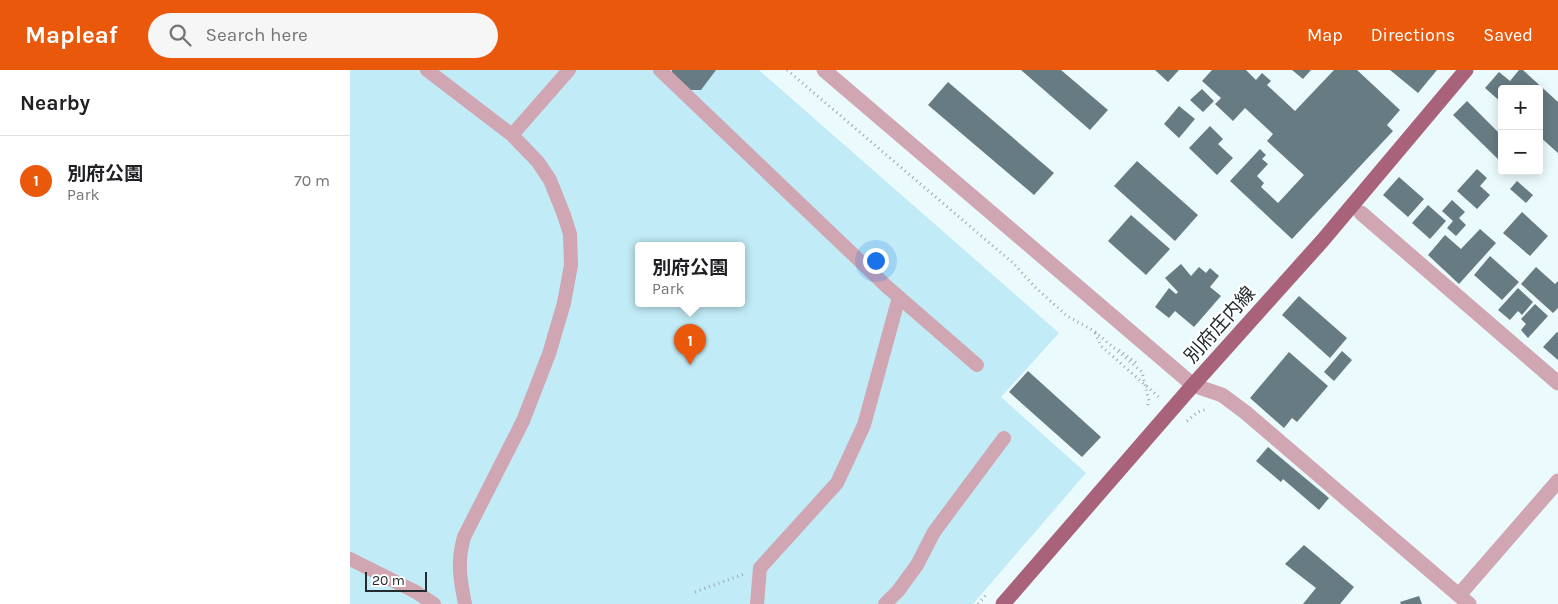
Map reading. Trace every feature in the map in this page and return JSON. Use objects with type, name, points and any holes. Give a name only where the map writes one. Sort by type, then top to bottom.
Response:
[{"type":"main road","name":"別府庄内線","points":[[1002,604],[1193,385],[1323,240],[1466,70]]},
{"type":"street","points":[[427,70],[512,135],[538,162],[550,180],[570,234],[570,265],[564,302],[549,354],[523,421],[464,537],[459,554],[464,604]]},
{"type":"street","points":[[512,135],[569,70]]},
{"type":"street","points":[[660,70],[899,297],[977,365]]},
{"type":"street","points":[[824,70],[1193,385],[1222,395],[1245,412],[1464,600],[1558,481]]},
{"type":"street","points":[[1361,212],[1558,383]]},
{"type":"street","points":[[757,604],[760,568],[837,483],[864,425],[899,297]]},
{"type":"street","points":[[885,604],[898,591],[917,565],[934,532],[1004,438]]},
{"type":"street","points":[[350,559],[416,592],[434,604]]},
{"type":"path","points":[[787,70],[1013,263],[1035,287],[1067,316],[1094,331],[1142,372],[1150,402],[1145,412]]},
{"type":"path","points":[[1094,331],[1101,346],[1165,402]]},
{"type":"path","points":[[1180,416],[1187,422],[1198,412]]},
{"type":"path","points":[[695,592],[760,568]]},
{"type":"path","points":[[978,604],[991,589]]},
{"type":"shaded area","points":[[350,70],[759,70],[1059,333],[1001,397],[1086,473],[973,604],[350,604]]},
{"type":"building","points":[[672,70],[716,70],[701,90],[691,90],[672,78]]},
{"type":"building","points":[[1021,70],[1061,70],[1108,110],[1090,130]]},
{"type":"building","points":[[1155,70],[1179,70],[1168,82]]},
{"type":"building","points":[[1212,70],[1246,70],[1256,80],[1262,73],[1271,81],[1267,85],[1295,111],[1334,70],[1357,70],[1400,110],[1387,125],[1393,131],[1292,239],[1230,181],[1260,149],[1266,155],[1262,159],[1268,164],[1257,176],[1264,183],[1261,187],[1278,203],[1304,175],[1267,141],[1273,134],[1245,108],[1233,121],[1215,104],[1221,98],[1202,81]]},
{"type":"building","points":[[1292,70],[1311,70],[1303,79]]},
{"type":"building","points":[[1390,70],[1437,70],[1418,93]]},
{"type":"building","points":[[1519,70],[1523,70],[1539,85],[1498,85],[1498,99],[1485,88],[1499,72],[1510,81]]},
{"type":"building","points":[[948,82],[1054,173],[1034,195],[928,105]]},
{"type":"building","points":[[1543,88],[1558,102],[1558,153],[1543,140]]},
{"type":"building","points":[[1202,89],[1214,101],[1203,112],[1190,100]]},
{"type":"building","points":[[1467,101],[1498,132],[1498,159],[1453,115]]},
{"type":"building","points":[[1179,106],[1195,119],[1179,138],[1164,124]]},
{"type":"building","points":[[1210,126],[1223,139],[1218,144],[1233,158],[1217,175],[1189,148]]},
{"type":"building","points":[[1137,161],[1198,215],[1175,241],[1114,186]]},
{"type":"building","points":[[1477,169],[1487,178],[1480,186],[1490,195],[1477,209],[1457,191]]},
{"type":"building","points":[[1399,177],[1424,199],[1408,217],[1383,195]]},
{"type":"building","points":[[1517,181],[1533,195],[1526,203],[1510,189]]},
{"type":"building","points":[[1452,200],[1465,212],[1459,218],[1466,225],[1456,236],[1447,228],[1453,221],[1442,211]]},
{"type":"building","points":[[1428,205],[1446,221],[1430,239],[1412,223]]},
{"type":"building","points":[[1522,212],[1548,236],[1530,256],[1503,233]]},
{"type":"building","points":[[1131,215],[1170,249],[1146,275],[1108,241]]},
{"type":"building","points":[[1480,229],[1496,243],[1459,284],[1428,255],[1445,235],[1461,249]]},
{"type":"building","points":[[1490,256],[1519,282],[1502,300],[1474,275]]},
{"type":"building","points":[[1181,264],[1191,276],[1199,267],[1206,273],[1210,268],[1219,276],[1210,287],[1221,296],[1194,327],[1175,311],[1169,318],[1155,307],[1169,288],[1176,294],[1178,292],[1165,278]]},
{"type":"building","points":[[1536,267],[1555,284],[1558,281],[1558,308],[1553,313],[1521,284]]},
{"type":"building","points":[[1518,288],[1533,302],[1522,315],[1518,311],[1510,320],[1498,310]]},
{"type":"building","points":[[1299,296],[1347,338],[1330,358],[1282,315]]},
{"type":"building","points":[[1535,304],[1548,316],[1528,338],[1521,330],[1526,324],[1521,319]]},
{"type":"building","points":[[1558,333],[1558,360],[1543,347]]},
{"type":"building","points":[[1342,351],[1352,360],[1334,381],[1324,372]]},
{"type":"building","points":[[1289,352],[1328,386],[1297,422],[1292,418],[1284,428],[1250,398]]},
{"type":"building","points":[[1028,371],[1101,437],[1082,457],[1009,392]]},
{"type":"building","points":[[1268,447],[1329,498],[1319,510],[1283,479],[1281,482],[1256,461]]},
{"type":"building","points":[[1304,545],[1354,587],[1340,604],[1303,604],[1316,588],[1285,564]]},
{"type":"building","points":[[1419,596],[1422,604],[1401,604],[1400,602]]},
{"type":"place","name":"別府公園","points":[[690,365]]}]
